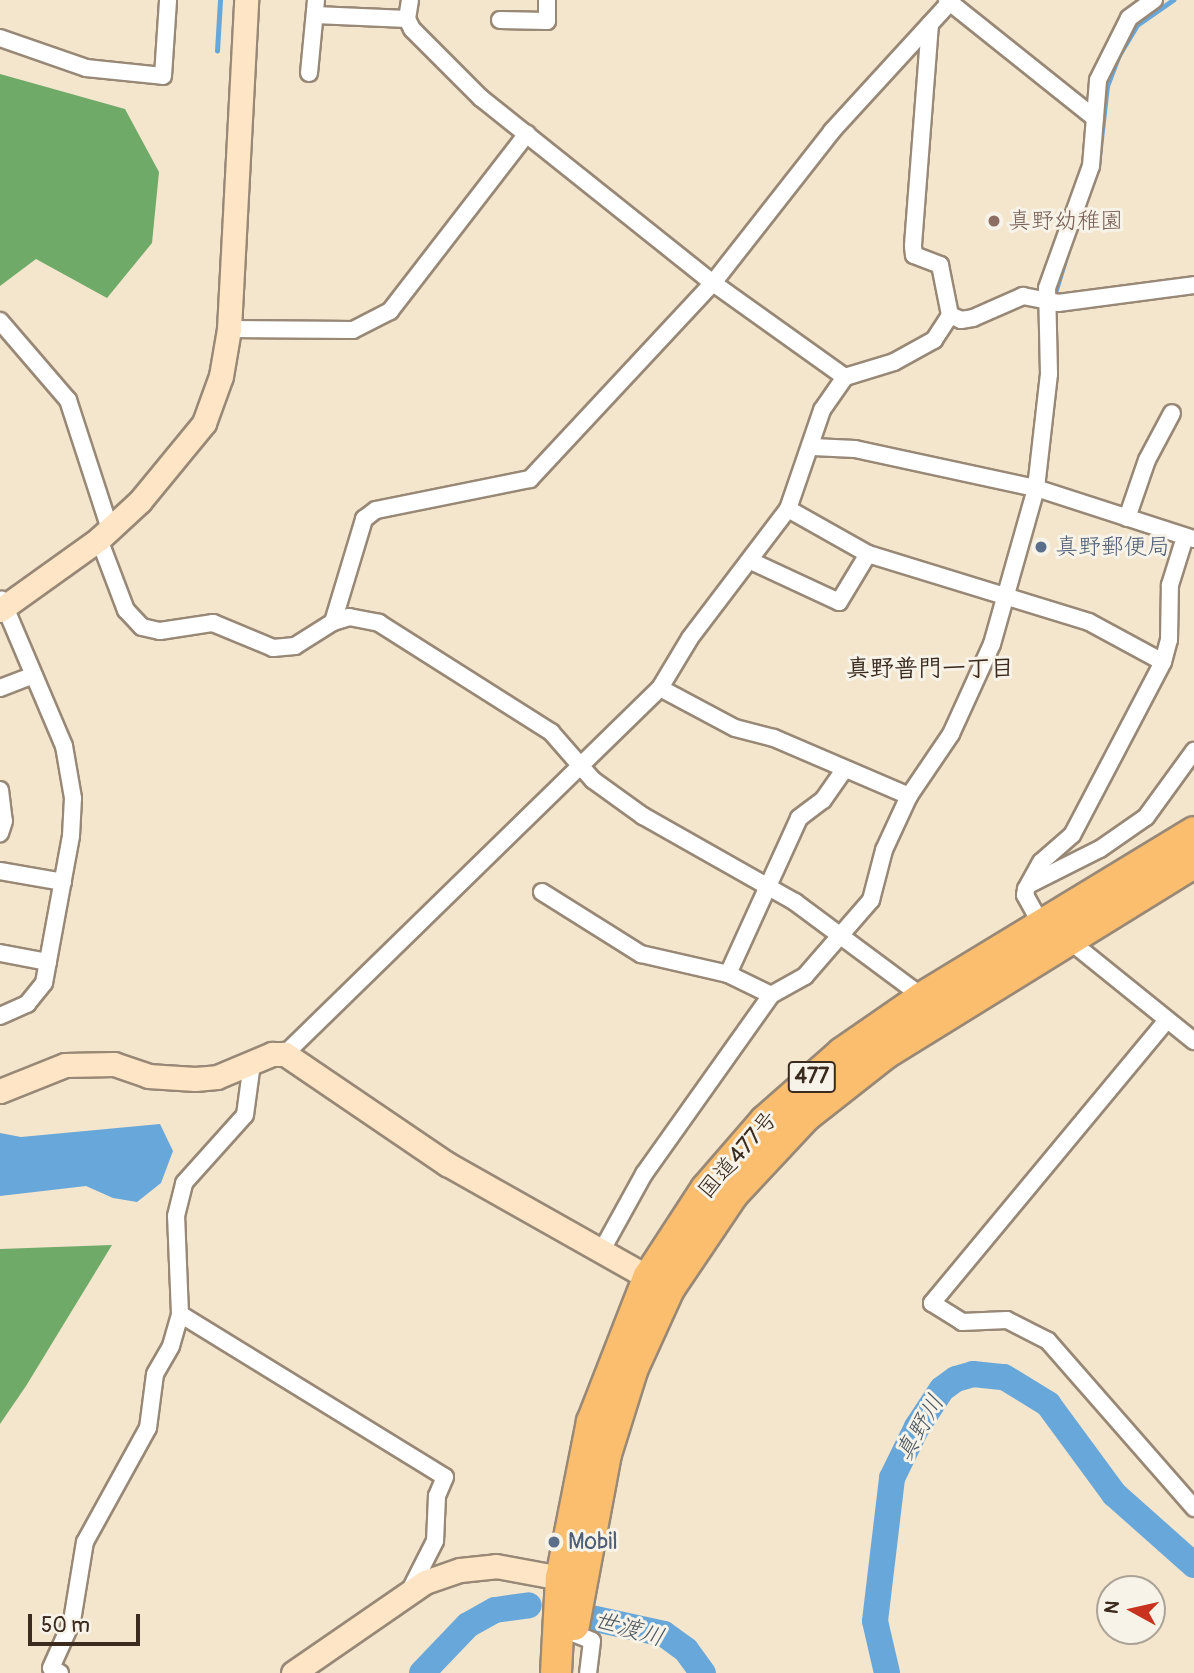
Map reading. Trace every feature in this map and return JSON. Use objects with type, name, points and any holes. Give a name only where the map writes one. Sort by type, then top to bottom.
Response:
[{"type":"highway","name":"国道477号","points":[[564,1673],[561,1578],[592,1422],[706,1189],[765,1121],[813,1075],[923,997],[1194,832]]},
{"type":"highway","name":"国道477号","points":[[556,1673],[613,1429],[659,1283],[733,1194],[823,1100],[937,1019],[1194,863]]},
{"type":"street","points":[[0,38],[86,68],[163,76],[168,0]]},
{"type":"street","points":[[0,1016],[27,1004],[44,983],[63,882],[73,798],[64,746],[2,605],[104,534],[140,501],[204,423],[221,376],[229,329],[246,0]]},
{"type":"street","points":[[410,0],[407,19],[412,29],[481,98],[713,283],[845,377]]},
{"type":"street","points":[[500,20],[547,21],[547,0]]},
{"type":"street","points":[[602,1250],[644,1174],[771,995],[805,976],[839,932],[871,900],[884,850],[909,796],[951,734],[1007,599],[1036,488],[1049,374],[1046,299],[1091,166],[1098,80],[1111,49],[1129,18],[1154,0]]},
{"type":"street","points":[[333,622],[364,519],[376,510],[530,479],[713,283],[832,131],[950,1],[1095,118]]},
{"type":"street","points":[[309,73],[315,8],[407,19]]},
{"type":"street","points":[[0,1091],[65,1065],[114,1064],[174,1080],[217,1077],[285,1054],[579,764],[660,688],[690,638],[752,562],[788,509],[813,447],[822,410],[845,377],[894,362],[934,340],[950,315],[940,265],[914,256],[913,246],[930,24]]},
{"type":"street","points":[[229,329],[353,330],[390,311],[527,134]]},
{"type":"street","points":[[950,315],[961,320],[1023,296],[1058,303],[1194,285]]},
{"type":"street","points":[[0,321],[68,400],[126,610],[142,627],[160,631],[214,624],[273,648],[295,646],[333,622],[349,617],[379,623],[551,732],[579,764],[643,816],[770,887],[839,932],[923,997]]},
{"type":"street","points":[[1127,518],[1147,460],[1172,413]]},
{"type":"street","points":[[813,447],[855,449],[1036,488],[1190,538],[1170,585],[1169,640],[1163,662],[1072,835],[1041,862],[1025,895],[1039,927],[1068,940],[1194,1041]]},
{"type":"street","points":[[788,509],[868,554],[1007,599],[1089,622],[1163,662]]},
{"type":"street","points":[[752,562],[839,601],[868,554]]},
{"type":"street","points":[[0,688],[34,675]]},
{"type":"street","points":[[660,688],[735,728],[774,738],[909,796]]},
{"type":"street","points":[[1032,883],[1100,849],[1146,817],[1194,751]]},
{"type":"street","points":[[728,974],[770,887],[799,818],[824,800],[844,770]]},
{"type":"street","points":[[0,790],[4,821],[0,833]]},
{"type":"street","points":[[0,871],[63,882]]},
{"type":"street","points":[[542,892],[641,954],[728,974],[771,995]]},
{"type":"street","points":[[0,953],[48,962]]},
{"type":"street","points":[[1167,1020],[932,1303],[962,1322],[1007,1320],[1048,1341],[1194,1508]]},
{"type":"street","points":[[285,1054],[447,1164],[659,1283]]},
{"type":"street","points":[[53,1671],[72,1621],[85,1542],[148,1428],[155,1374],[171,1346],[180,1314],[176,1216],[184,1183],[245,1115],[252,1063]]},
{"type":"street","points":[[180,1314],[445,1477],[437,1496],[436,1541],[408,1594]]},
{"type":"street","points":[[293,1673],[425,1582],[460,1570],[496,1566],[561,1578]]},
{"type":"street","points":[[564,1630],[592,1641],[588,1673]]},
{"type":"green space","points":[[0,74],[125,109],[159,172],[152,243],[107,298],[36,259],[0,286]]},
{"type":"green space","points":[[112,1245],[26,1386],[0,1424],[0,1249]]},
{"type":"water","points":[[160,1124],[173,1151],[161,1183],[137,1202],[113,1198],[86,1186],[0,1196],[0,1133],[21,1137]]},
{"type":"waterway","points":[[217,51],[220,0]]},
{"type":"waterway","points":[[1098,166],[1107,86],[1119,55],[1137,25],[1173,0]]},
{"type":"waterway","points":[[1055,293],[1066,257]]},
{"type":"waterway","name":"真野川","points":[[887,1673],[875,1621],[892,1478],[917,1427],[942,1389],[956,1379],[973,1374],[1004,1377],[1048,1404],[1114,1494],[1194,1565]]},
{"type":"waterway","name":"世渡川","points":[[422,1673],[468,1625],[495,1610],[529,1605]]},
{"type":"waterway","name":"世渡川","points":[[582,1616],[664,1634],[686,1650],[703,1673]]},
{"type":"place","name":"真野幼稚園","points":[[994,221]]},
{"type":"place","name":"真野郵便局","points":[[1041,547]]},
{"type":"place","name":"Mobil","points":[[554,1542]]},
{"type":"district","name":"真野普門一丁目","points":[[930,669]]}]
